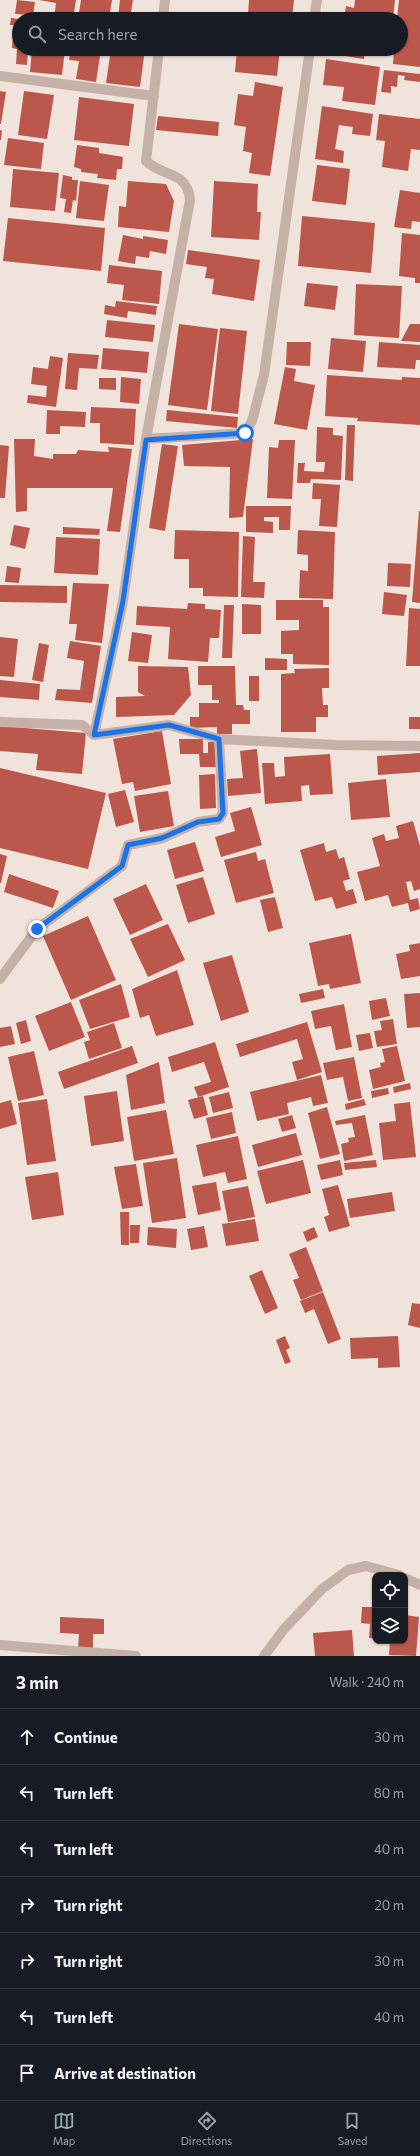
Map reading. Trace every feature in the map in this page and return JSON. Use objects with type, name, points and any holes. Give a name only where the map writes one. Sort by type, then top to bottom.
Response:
[{"type":"street","points":[[164,12],[165,0]]},
{"type":"street","points":[[315,12],[317,0]]},
{"type":"street","points":[[94,735],[123,601],[146,440],[190,200],[189,190],[182,179],[154,168],[146,161],[159,56]]},
{"type":"street","points":[[146,440],[245,433],[252,421],[264,375],[309,56]]},
{"type":"street","points":[[0,76],[154,96]]},
{"type":"street","points":[[0,722],[82,725],[94,735],[169,725],[219,739],[335,745],[420,746]]},
{"type":"street","points":[[0,979],[37,929],[122,866],[128,845],[162,838],[198,822],[219,819],[223,813],[219,739]]},
{"type":"street","points":[[264,1656],[284,1629],[322,1589],[348,1570],[366,1566],[388,1572]]},
{"type":"street","points":[[408,1579],[420,1585]]},
{"type":"street","points":[[0,1645],[136,1656]]},
{"type":"building","points":[[17,0],[35,2],[33,12],[15,12]]},
{"type":"building","points":[[39,0],[76,0],[74,12],[55,12],[56,3]]},
{"type":"building","points":[[81,0],[112,0],[110,12],[79,12]]},
{"type":"building","points":[[120,0],[133,0],[131,12],[119,12]]},
{"type":"building","points":[[249,0],[294,0],[293,12],[248,12]]},
{"type":"building","points":[[355,0],[395,0],[394,12],[345,12],[346,6],[354,8]]},
{"type":"building","points":[[399,0],[420,0],[420,67],[393,64],[394,56],[408,56],[408,12],[398,12]]},
{"type":"building","points":[[11,18],[12,18],[12,25],[10,25]]},
{"type":"building","points":[[17,56],[28,56],[27,65],[16,64]]},
{"type":"building","points":[[31,56],[64,56],[62,75],[30,72]]},
{"type":"building","points":[[70,56],[100,56],[96,82],[76,79],[79,61],[69,60]]},
{"type":"building","points":[[110,56],[144,56],[140,87],[106,83]]},
{"type":"building","points":[[236,56],[279,56],[277,76],[235,72]]},
{"type":"building","points":[[345,56],[364,56],[364,59]]},
{"type":"building","points":[[326,59],[380,67],[375,105],[342,101],[344,87],[323,85]]},
{"type":"building","points":[[384,70],[420,74],[420,82],[404,80],[405,76],[398,75],[397,87],[391,86],[391,93],[381,92]]},
{"type":"building","points":[[255,82],[283,87],[270,176],[249,173],[252,153],[243,151],[246,127],[234,125],[238,94],[253,96]]},
{"type":"building","points":[[0,91],[6,92],[1,124],[0,124]]},
{"type":"building","points":[[24,91],[54,95],[47,139],[18,135]]},
{"type":"building","points":[[79,97],[134,104],[129,146],[74,140]]},
{"type":"building","points":[[322,106],[373,114],[370,136],[352,134],[353,127],[339,125],[335,149],[344,151],[343,163],[315,159]]},
{"type":"building","points":[[379,114],[420,119],[420,150],[411,149],[408,171],[382,167],[385,141],[376,140]]},
{"type":"building","points":[[158,116],[219,122],[218,136],[156,130]]},
{"type":"building","points":[[0,130],[2,131],[1,140],[0,140]]},
{"type":"building","points":[[8,138],[44,143],[41,169],[4,165]]},
{"type":"building","points":[[77,145],[99,148],[99,153],[123,157],[122,169],[117,169],[116,180],[97,178],[98,174],[81,172],[81,169],[74,167]]},
{"type":"building","points":[[317,165],[350,169],[346,205],[312,201]]},
{"type":"building","points":[[13,169],[59,173],[55,211],[10,207]]},
{"type":"building","points":[[63,175],[72,177],[72,180],[78,180],[76,201],[73,200],[71,213],[64,212],[66,199],[60,198]]},
{"type":"building","points":[[80,181],[109,185],[104,221],[76,218]]},
{"type":"building","points":[[128,181],[166,184],[174,201],[169,232],[118,227],[119,206],[126,207]]},
{"type":"building","points":[[214,181],[258,184],[257,212],[261,212],[259,240],[211,237]]},
{"type":"building","points":[[400,190],[420,193],[420,222],[412,221],[411,229],[394,227]]},
{"type":"building","points":[[302,216],[375,223],[371,273],[298,266]]},
{"type":"building","points":[[8,218],[105,228],[101,271],[3,261]]},
{"type":"building","points":[[402,233],[420,235],[420,283],[415,283],[415,278],[399,276]]},
{"type":"building","points":[[123,235],[143,239],[143,236],[168,240],[166,254],[150,251],[149,258],[136,256],[135,264],[118,261]]},
{"type":"building","points":[[188,250],[260,260],[254,301],[212,294],[214,279],[205,278],[207,267],[186,264]]},
{"type":"building","points":[[109,265],[162,271],[159,304],[122,300],[124,285],[107,283]]},
{"type":"building","points":[[307,283],[338,286],[335,310],[304,306]]},
{"type":"building","points":[[356,284],[402,286],[399,338],[354,335]]},
{"type":"building","points":[[116,301],[157,306],[156,315],[128,311],[127,318],[104,314],[105,305],[115,307]]},
{"type":"building","points":[[107,320],[155,325],[153,342],[105,337]]},
{"type":"building","points":[[179,324],[218,329],[207,410],[168,405]]},
{"type":"building","points":[[410,324],[420,324],[420,342],[401,341]]},
{"type":"building","points":[[220,328],[247,331],[238,414],[211,411]]},
{"type":"building","points":[[331,338],[366,341],[363,372],[328,369]]},
{"type":"building","points":[[287,342],[311,342],[310,366],[286,365]]},
{"type":"building","points":[[379,342],[420,345],[420,360],[416,360],[415,369],[377,367]]},
{"type":"building","points":[[103,348],[149,352],[147,373],[101,369]]},
{"type":"building","points":[[68,353],[99,355],[97,369],[79,368],[77,390],[65,389]]},
{"type":"building","points":[[50,356],[63,358],[56,407],[27,403],[28,395],[46,397],[47,386],[31,384],[33,367],[48,369]]},
{"type":"building","points":[[285,367],[296,369],[294,381],[315,385],[307,430],[274,424]]},
{"type":"building","points":[[327,375],[402,380],[402,377],[420,378],[420,425],[357,421],[358,418],[325,416]]},
{"type":"building","points":[[121,377],[141,379],[139,404],[120,402]]},
{"type":"building","points":[[99,378],[116,378],[116,390],[99,389]]},
{"type":"building","points":[[91,407],[136,409],[134,445],[100,443],[100,423],[90,423]]},
{"type":"building","points":[[47,410],[86,412],[85,427],[60,426],[60,434],[46,434]]},
{"type":"building","points":[[167,410],[238,417],[237,428],[166,421]]},
{"type":"building","points":[[347,425],[355,425],[353,481],[345,480]]},
{"type":"building","points":[[317,427],[333,428],[333,435],[343,436],[341,480],[311,479],[310,483],[297,483],[298,463],[305,463],[304,471],[324,472],[325,462],[316,462]]},
{"type":"building","points":[[14,439],[35,439],[34,456],[53,459],[53,454],[76,454],[78,450],[109,452],[108,447],[132,449],[120,532],[107,531],[113,488],[27,488],[27,511],[16,512]]},
{"type":"building","points":[[253,439],[243,517],[229,518],[230,467],[184,466],[182,445]]},
{"type":"building","points":[[279,440],[295,440],[292,499],[267,498],[269,447],[278,448]]},
{"type":"building","points":[[162,444],[178,446],[165,531],[149,528]]},
{"type":"building","points":[[0,445],[9,446],[5,498],[0,498]]},
{"type":"building","points":[[313,483],[340,485],[337,527],[319,526],[321,499],[312,499]]},
{"type":"building","points":[[246,506],[291,506],[290,530],[279,530],[279,517],[264,517],[264,521],[273,522],[273,533],[246,532]]},
{"type":"building","points":[[420,511],[420,603],[412,602]]},
{"type":"building","points":[[14,525],[30,528],[25,549],[10,545]]},
{"type":"building","points":[[63,527],[100,529],[99,535],[63,534]]},
{"type":"building","points":[[175,530],[239,532],[238,597],[203,596],[203,588],[189,588],[189,559],[174,559]]},
{"type":"building","points":[[298,530],[335,532],[333,599],[299,598],[300,570],[308,571],[308,555],[297,554]]},
{"type":"building","points":[[243,536],[255,537],[253,582],[265,582],[264,598],[241,597]]},
{"type":"building","points":[[56,537],[100,539],[98,575],[54,573]]},
{"type":"building","points":[[388,563],[411,564],[410,587],[387,586]]},
{"type":"building","points":[[7,566],[21,568],[19,583],[5,582]]},
{"type":"building","points":[[73,583],[109,584],[102,643],[75,640],[77,624],[69,624]]},
{"type":"building","points":[[0,585],[67,586],[67,603],[0,602]]},
{"type":"building","points":[[384,592],[407,595],[404,616],[382,614]]},
{"type":"building","points":[[276,600],[323,600],[323,607],[329,607],[329,665],[293,664],[293,654],[281,654],[281,631],[299,630],[299,620],[276,620]]},
{"type":"building","points":[[188,603],[205,604],[205,609],[221,610],[219,638],[210,638],[208,662],[168,659],[170,627],[136,625],[137,606],[187,609]]},
{"type":"building","points":[[242,604],[261,605],[261,634],[242,634]]},
{"type":"building","points":[[224,605],[234,605],[232,658],[222,658]]},
{"type":"building","points":[[409,608],[420,609],[420,666],[406,666]]},
{"type":"building","points":[[132,632],[152,635],[148,663],[128,661]]},
{"type":"building","points":[[0,637],[18,639],[14,677],[0,676]]},
{"type":"building","points":[[70,641],[101,646],[92,703],[55,700],[57,689],[80,690],[84,661],[67,658]]},
{"type":"building","points":[[39,643],[49,645],[43,682],[32,680]]},
{"type":"building","points":[[265,658],[287,659],[287,670],[265,670]]},
{"type":"building","points":[[138,666],[188,667],[191,695],[174,715],[116,717],[116,697],[145,696],[138,692]]},
{"type":"building","points":[[198,666],[235,666],[236,705],[243,705],[244,710],[250,710],[250,724],[232,724],[232,734],[217,734],[217,727],[190,728],[190,717],[199,717],[199,703],[219,703],[219,700],[212,700],[212,685],[198,685]]},
{"type":"building","points":[[329,668],[329,688],[322,688],[323,705],[328,705],[328,717],[316,717],[316,732],[281,732],[281,674],[295,673],[294,669]]},
{"type":"building","points":[[249,676],[259,676],[259,701],[249,701]]},
{"type":"building","points":[[0,680],[40,684],[39,700],[0,697]]},
{"type":"building","points":[[409,717],[420,717],[420,729],[409,729]]},
{"type":"building","points":[[0,726],[86,733],[82,774],[36,770],[38,754],[0,751]]},
{"type":"building","points":[[162,731],[171,784],[135,791],[133,782],[122,784],[113,739]]},
{"type":"building","points":[[179,739],[203,739],[203,753],[208,753],[208,742],[218,742],[218,767],[200,767],[199,754],[180,754]]},
{"type":"building","points":[[257,749],[261,793],[228,796],[227,779],[243,778],[240,751]]},
{"type":"building","points":[[420,753],[420,772],[378,775],[377,756]]},
{"type":"building","points":[[330,754],[333,794],[310,795],[309,785],[301,786],[302,801],[265,804],[262,763],[274,763],[275,777],[285,776],[284,757]]},
{"type":"building","points":[[0,768],[106,793],[88,869],[0,848]]},
{"type":"building","points":[[215,774],[216,808],[200,809],[199,775]]},
{"type":"building","points":[[386,779],[390,817],[351,820],[348,783]]},
{"type":"building","points":[[125,790],[134,822],[116,827],[108,794]]},
{"type":"building","points":[[168,791],[174,826],[140,832],[134,796]]},
{"type":"building","points":[[251,807],[262,845],[221,857],[215,837],[235,831],[230,813]]},
{"type":"building","points":[[413,821],[420,846],[420,889],[414,891],[411,881],[406,882],[410,900],[418,898],[420,909],[410,912],[408,903],[392,907],[388,895],[365,901],[357,872],[380,866],[372,838],[384,834],[386,841],[399,838],[396,826]]},
{"type":"building","points":[[195,842],[204,871],[175,879],[167,850]]},
{"type":"building","points":[[324,843],[326,852],[336,849],[339,859],[344,857],[350,879],[343,881],[346,891],[353,889],[357,903],[336,909],[332,897],[315,901],[300,850]]},
{"type":"building","points":[[256,852],[258,861],[265,859],[274,893],[236,903],[224,860]]},
{"type":"building","points":[[0,854],[7,856],[1,883],[0,883]]},
{"type":"building","points":[[9,874],[59,891],[53,908],[4,892]]},
{"type":"building","points":[[203,877],[215,914],[188,923],[176,885]]},
{"type":"building","points":[[146,884],[163,920],[130,935],[113,899]]},
{"type":"building","points":[[275,897],[283,928],[268,932],[260,900]]},
{"type":"building","points":[[88,916],[116,980],[71,1000],[43,936]]},
{"type":"building","points":[[168,924],[185,960],[148,977],[130,939]]},
{"type":"building","points":[[351,934],[361,983],[330,989],[329,984],[318,986],[309,943]]},
{"type":"building","points":[[420,943],[420,976],[401,979],[396,954],[410,951],[409,945]]},
{"type":"building","points":[[232,955],[249,1012],[221,1021],[203,963]]},
{"type":"building","points":[[177,970],[194,1025],[156,1036],[149,1015],[140,1018],[132,989]]},
{"type":"building","points":[[121,984],[130,1017],[90,1029],[79,1000]]},
{"type":"building","points":[[323,989],[325,998],[301,1003],[299,994]]},
{"type":"building","points":[[420,993],[420,1027],[407,1028],[404,994]]},
{"type":"building","points":[[386,998],[390,1016],[372,1020],[369,1001]]},
{"type":"building","points":[[71,1002],[85,1037],[49,1051],[35,1016]]},
{"type":"building","points":[[344,1004],[352,1047],[336,1050],[331,1026],[315,1029],[311,1011]]},
{"type":"building","points":[[393,1019],[397,1044],[377,1047],[374,1031],[382,1030],[380,1021]]},
{"type":"building","points":[[26,1020],[31,1041],[21,1044],[16,1023]]},
{"type":"building","points":[[307,1022],[322,1072],[297,1080],[292,1062],[303,1059],[297,1039],[240,1057],[236,1044]]},
{"type":"building","points":[[114,1023],[122,1048],[89,1059],[84,1042],[90,1040],[87,1032]]},
{"type":"building","points":[[11,1026],[15,1044],[0,1047],[0,1028]]},
{"type":"building","points":[[370,1033],[373,1048],[359,1051],[356,1035]]},
{"type":"building","points":[[215,1042],[229,1087],[198,1097],[194,1087],[211,1082],[204,1062],[172,1072],[168,1057]]},
{"type":"building","points":[[132,1046],[138,1063],[64,1089],[58,1072]]},
{"type":"building","points":[[397,1046],[405,1081],[373,1089],[369,1070],[381,1067],[380,1063],[385,1062],[382,1049]]},
{"type":"building","points":[[34,1051],[44,1095],[18,1101],[8,1057]]},
{"type":"building","points":[[354,1057],[362,1098],[348,1101],[343,1077],[327,1080],[323,1063]]},
{"type":"building","points":[[159,1062],[165,1103],[131,1110],[126,1075]]},
{"type":"building","points":[[321,1075],[328,1103],[313,1106],[311,1097],[287,1103],[289,1114],[257,1121],[250,1092]]},
{"type":"building","points":[[410,1083],[411,1089],[394,1093],[393,1087]]},
{"type":"building","points":[[388,1088],[389,1094],[372,1098],[371,1091]]},
{"type":"building","points":[[117,1091],[124,1141],[91,1146],[84,1096]]},
{"type":"building","points":[[229,1092],[233,1108],[213,1113],[209,1097]]},
{"type":"building","points":[[203,1096],[208,1115],[194,1119],[188,1100]]},
{"type":"building","points":[[47,1099],[56,1161],[27,1165],[18,1103]]},
{"type":"building","points":[[364,1099],[366,1105],[346,1110],[345,1104]]},
{"type":"building","points":[[11,1100],[17,1124],[0,1129],[0,1103]]},
{"type":"building","points":[[410,1102],[416,1157],[383,1160],[379,1123],[396,1121],[394,1104]]},
{"type":"building","points":[[327,1107],[340,1154],[320,1159],[308,1113]]},
{"type":"building","points":[[166,1110],[174,1154],[134,1161],[127,1117]]},
{"type":"building","points":[[232,1112],[236,1133],[211,1139],[206,1118]]},
{"type":"building","points":[[292,1115],[296,1128],[282,1132],[278,1119]]},
{"type":"building","points":[[365,1115],[373,1155],[344,1161],[341,1144],[349,1142],[348,1138],[355,1137],[352,1123],[336,1125],[335,1121]]},
{"type":"building","points":[[296,1133],[302,1155],[258,1167],[252,1145]]},
{"type":"building","points":[[238,1136],[247,1179],[228,1183],[225,1172],[203,1177],[196,1145]]},
{"type":"building","points":[[177,1158],[186,1218],[152,1223],[143,1163]]},
{"type":"building","points":[[303,1160],[311,1193],[266,1204],[257,1171]]},
{"type":"building","points":[[340,1160],[343,1175],[321,1180],[317,1165]]},
{"type":"building","points":[[376,1160],[377,1167],[345,1170],[344,1163]]},
{"type":"building","points":[[136,1164],[143,1206],[122,1209],[114,1167]]},
{"type":"building","points":[[58,1172],[64,1215],[32,1220],[25,1177]]},
{"type":"building","points":[[216,1182],[221,1210],[198,1215],[192,1186]]},
{"type":"building","points":[[338,1185],[350,1226],[329,1232],[324,1217],[329,1215],[322,1189]]},
{"type":"building","points":[[248,1186],[255,1217],[228,1222],[222,1191]]},
{"type":"building","points":[[392,1192],[395,1211],[350,1218],[347,1199]]},
{"type":"building","points":[[120,1212],[129,1212],[129,1245],[121,1245]]},
{"type":"building","points":[[255,1219],[259,1241],[226,1246],[222,1224]]},
{"type":"building","points":[[130,1225],[140,1225],[139,1243],[130,1243]]},
{"type":"building","points":[[204,1226],[208,1247],[191,1250],[187,1229]]},
{"type":"building","points":[[148,1227],[177,1229],[176,1248],[147,1245]]},
{"type":"building","points":[[314,1227],[318,1237],[307,1242],[303,1232]]},
{"type":"building","points":[[306,1247],[323,1291],[301,1300],[293,1280],[299,1278],[289,1254]]},
{"type":"building","points":[[262,1270],[278,1308],[265,1314],[249,1276]]},
{"type":"building","points":[[323,1292],[341,1339],[328,1344],[314,1309],[305,1313],[300,1301]]},
{"type":"building","points":[[412,1303],[420,1304],[420,1328],[408,1325]]},
{"type":"building","points":[[285,1336],[290,1348],[286,1350],[291,1362],[285,1364],[276,1340]]},
{"type":"building","points":[[398,1336],[400,1367],[378,1368],[378,1358],[351,1359],[350,1338]]},
{"type":"building","points":[[362,1607],[372,1607],[372,1638],[369,1638],[370,1624],[361,1623]]},
{"type":"building","points":[[408,1615],[419,1617],[416,1656],[389,1655],[390,1644],[408,1644]]},
{"type":"building","points":[[60,1617],[104,1619],[104,1634],[93,1634],[93,1648],[78,1648],[79,1634],[60,1633]]},
{"type":"building","points":[[352,1630],[354,1656],[315,1656],[313,1633]]},
{"type":"route","points":[[37,929],[122,866],[128,845],[162,838],[198,822],[212,822],[219,819],[223,813],[219,739],[169,725],[94,735],[123,601],[146,440],[245,433]]}]
